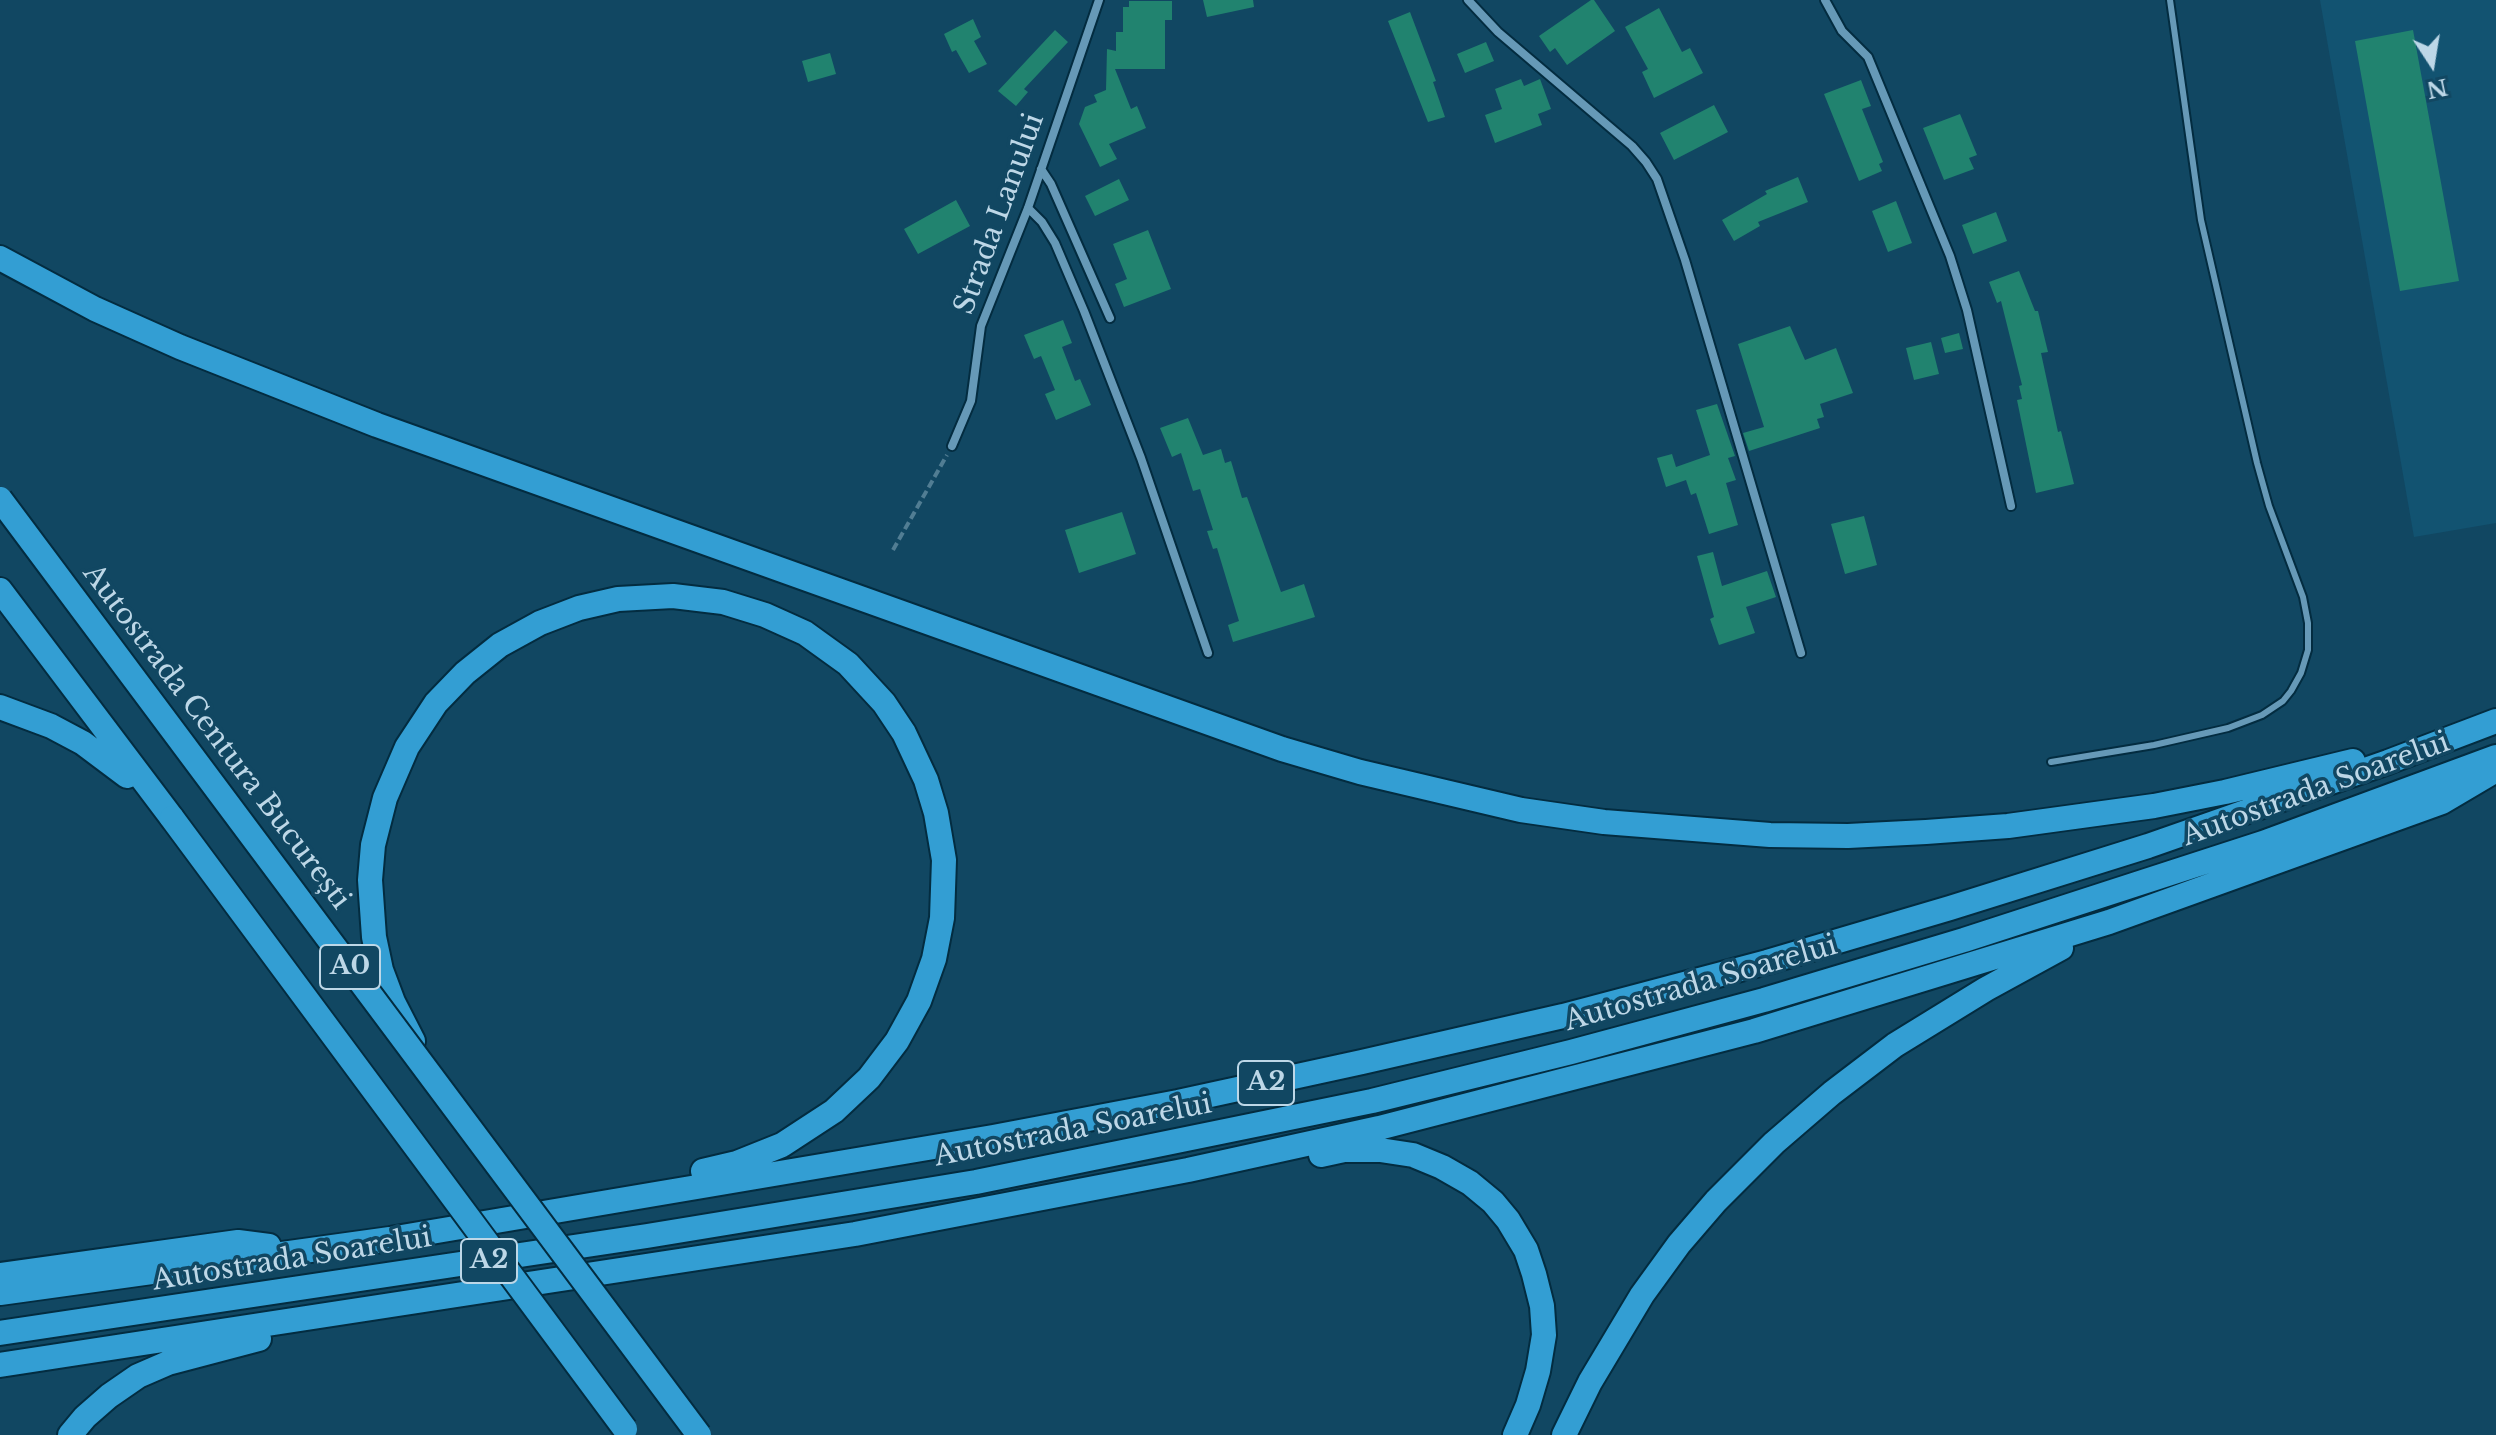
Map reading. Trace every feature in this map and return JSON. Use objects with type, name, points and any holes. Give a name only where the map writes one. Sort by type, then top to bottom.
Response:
[{"type":"highway","points":[[0,258],[95,309],[263,382],[1282,749],[1440,792],[1521,810],[1685,830],[1864,835],[2008,826],[2182,800],[2346,761],[2388,762]]},
{"type":"highway","name":"Autostrada Centura București","points":[[0,499],[699,1435]]},
{"type":"highway","name":"A0","points":[[0,590],[628,1432]]},
{"type":"highway","points":[[439,1087],[393,1002],[381,970],[371,910],[373,845],[379,817],[407,747],[436,703],[465,673],[500,645],[540,623],[579,608],[618,599],[656,595],[704,598],[765,615],[805,633],[848,664],[884,703],[915,755],[936,813],[944,860],[942,918],[929,975],[906,1027],[878,1067],[834,1111],[809,1129],[760,1154],[716,1169],[659,1180],[614,1201]]},
{"type":"highway","points":[[0,707],[51,726],[109,759],[172,818]]},
{"type":"highway","name":"Autostrada Soarelui","points":[[0,1293],[390,1239],[993,1137],[1163,1105],[1563,1016],[1767,962],[2148,846],[2496,721]]},
{"type":"highway","name":"Autostrada Soarelui","points":[[0,1333],[647,1236],[976,1182],[1372,1101],[1764,1000],[1950,944],[2263,843],[2496,757]]},
{"type":"highway","points":[[0,1365],[855,1234],[1188,1170],[1379,1128],[1754,1031],[2109,922],[2442,802],[2496,770]]},
{"type":"highway","points":[[1564,1435],[1590,1382],[1642,1295],[1698,1222],[1774,1143],[1895,1045],[1986,989],[2109,922]]},
{"type":"highway","points":[[1188,1170],[1249,1166],[1344,1150],[1380,1150],[1413,1155],[1442,1167],[1482,1192],[1508,1220],[1526,1250],[1542,1306],[1544,1335],[1538,1371],[1515,1435]]},
{"type":"highway","points":[[0,1275],[238,1242],[299,1251]]},
{"type":"highway","points":[[70,1435],[109,1396],[138,1376],[168,1363],[253,1342],[310,1319]]},
{"type":"street","name":"Strada Lanului","points":[[952,446],[971,401],[981,326],[1028,208],[1099,0]]},
{"type":"street","points":[[1468,0],[1498,32],[1646,162],[1664,197],[1801,653]]},
{"type":"street","points":[[1825,0],[1842,31],[1868,57],[1950,256],[1967,310],[2011,506]]},
{"type":"street","points":[[1041,169],[1051,184],[1110,318]]},
{"type":"street","points":[[1028,208],[1042,222],[1055,243],[1090,325],[1136,445],[1208,653]]},
{"type":"lane","points":[[2051,762],[2154,745],[2228,728],[2262,715],[2283,701],[2291,691],[2308,650],[2308,623],[2303,597],[2269,506],[2257,463],[2201,220],[2170,0]]},
{"type":"path","points":[[893,550],[952,446]]},
{"type":"shaded area","points":[[2320,0],[2496,0],[2496,523],[2414,537]]},
{"type":"building","points":[[1203,0],[1253,0],[1254,7],[1207,17]]},
{"type":"building","points":[[1591,0],[1615,31],[1567,65],[1555,48],[1550,52],[1539,36]]},
{"type":"building","points":[[1129,1],[1172,1],[1172,20],[1165,20],[1165,69],[1115,69],[1131,109],[1137,106],[1146,128],[1109,144],[1117,159],[1100,167],[1079,124],[1085,107],[1097,102],[1094,95],[1106,90],[1107,49],[1116,51],[1116,32],[1123,32],[1123,7],[1129,7]]},
{"type":"building","points":[[1659,8],[1682,52],[1690,48],[1703,73],[1654,98],[1642,72],[1648,69],[1625,27]]},
{"type":"building","points":[[1410,12],[1436,81],[1433,82],[1445,117],[1428,122],[1388,21]]},
{"type":"building","points":[[973,19],[981,37],[974,41],[987,64],[969,73],[956,50],[952,52],[944,34]]},
{"type":"building","points":[[1055,30],[1068,42],[1024,89],[1028,92],[1016,106],[998,91]]},
{"type":"building","points":[[2413,30],[2459,281],[2400,291],[2355,41]]},
{"type":"building","points":[[1486,42],[1494,61],[1465,73],[1457,54]]},
{"type":"building","points":[[830,53],[836,74],[808,82],[802,61]]},
{"type":"building","points":[[1521,79],[1524,86],[1540,79],[1551,109],[1538,114],[1542,125],[1495,143],[1485,115],[1502,109],[1495,89]]},
{"type":"building","points":[[1861,80],[1871,106],[1862,109],[1883,162],[1879,164],[1882,171],[1859,181],[1824,94]]},
{"type":"building","points":[[1714,105],[1728,132],[1674,160],[1660,133]]},
{"type":"building","points":[[1960,114],[1977,155],[1969,158],[1974,169],[1944,180],[1923,128]]},
{"type":"building","points":[[1798,177],[1808,202],[1758,222],[1760,226],[1734,241],[1722,220],[1767,194],[1765,191]]},
{"type":"building","points":[[1119,179],[1129,200],[1095,216],[1085,196]]},
{"type":"building","points":[[956,200],[970,226],[918,254],[904,229]]},
{"type":"building","points":[[1896,201],[1912,243],[1888,252],[1872,211]]},
{"type":"building","points":[[1996,212],[2007,241],[1973,254],[1962,225]]},
{"type":"building","points":[[1148,230],[1171,289],[1124,307],[1115,284],[1127,279],[1113,244]]},
{"type":"building","points":[[2019,271],[2035,311],[2038,311],[2048,352],[2041,353],[2058,432],[2061,431],[2074,484],[2036,493],[2017,400],[2022,399],[2019,386],[2022,385],[2001,301],[1997,303],[1989,282]]},
{"type":"building","points":[[1063,320],[1072,343],[1062,347],[1075,381],[1080,379],[1091,405],[1056,420],[1045,394],[1055,390],[1041,356],[1034,359],[1024,335]]},
{"type":"building","points":[[1790,326],[1805,360],[1836,348],[1853,393],[1820,404],[1824,417],[1817,419],[1820,428],[1749,451],[1743,433],[1764,427],[1738,344]]},
{"type":"building","points":[[1959,333],[1963,349],[1945,353],[1941,338]]},
{"type":"building","points":[[1931,342],[1939,374],[1914,380],[1906,348]]},
{"type":"building","points":[[1717,404],[1735,456],[1728,458],[1736,480],[1726,483],[1738,525],[1709,534],[1696,493],[1691,495],[1686,480],[1666,487],[1657,458],[1672,454],[1676,467],[1710,455],[1696,410]]},
{"type":"building","points":[[1188,418],[1203,455],[1221,449],[1225,463],[1231,461],[1242,498],[1247,497],[1281,592],[1304,584],[1315,617],[1233,642],[1228,625],[1239,621],[1217,548],[1213,549],[1207,531],[1213,530],[1200,489],[1193,491],[1181,453],[1172,457],[1160,428]]},
{"type":"building","points":[[1122,512],[1136,554],[1079,573],[1065,530]]},
{"type":"building","points":[[1864,516],[1877,565],[1845,574],[1831,524]]},
{"type":"building","points":[[1713,552],[1722,586],[1767,571],[1776,597],[1746,607],[1755,633],[1719,645],[1710,619],[1714,617],[1697,556]]}]
